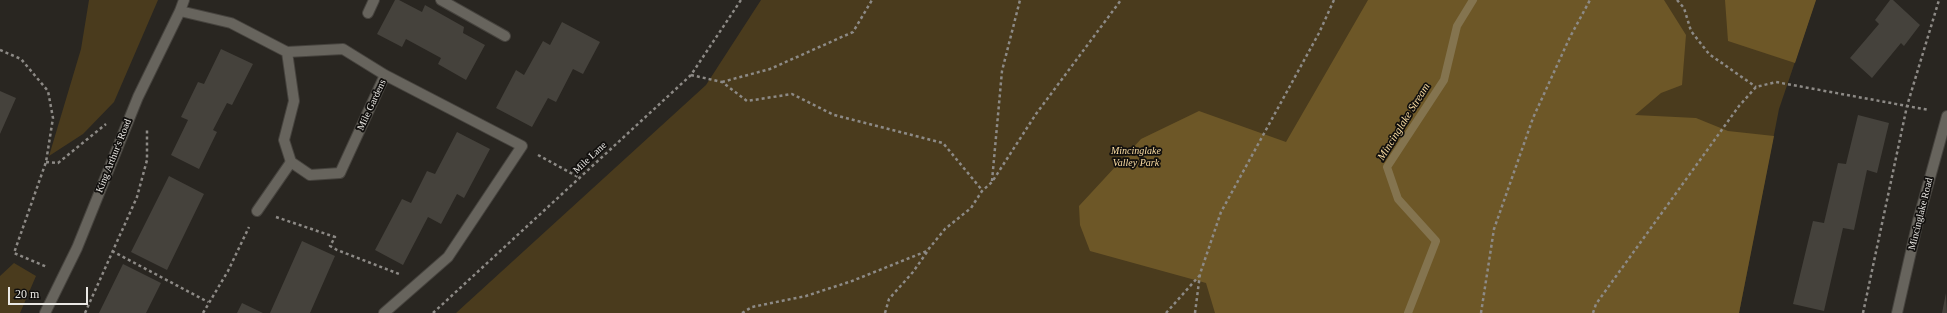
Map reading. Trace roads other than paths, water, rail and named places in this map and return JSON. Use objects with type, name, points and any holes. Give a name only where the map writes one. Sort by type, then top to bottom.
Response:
[{"type":"street","name":"King Arthur's Road","points":[[45,313],[77,248],[131,114],[184,0]]},
{"type":"street","points":[[368,13],[374,0]]},
{"type":"street","points":[[441,0],[505,36]]},
{"type":"street","points":[[180,11],[231,23],[287,52],[343,49],[385,75]]},
{"type":"street","points":[[257,210],[291,162],[284,140],[294,101],[287,52]]},
{"type":"street","name":"Mile Gardens","points":[[291,162],[310,175],[340,174],[385,75],[522,146],[448,257],[384,313]]},
{"type":"street","name":"Mincinglake Road","points":[[1897,313],[1918,221],[1947,116]]},
{"type":"waterway","name":"Mincinglake Stream","points":[[1408,313],[1436,241],[1398,199],[1387,167],[1444,80],[1457,26],[1473,0]]},
{"type":"park label","name":"Mincinglake Valley Park","points":[[1136,156]]}]
